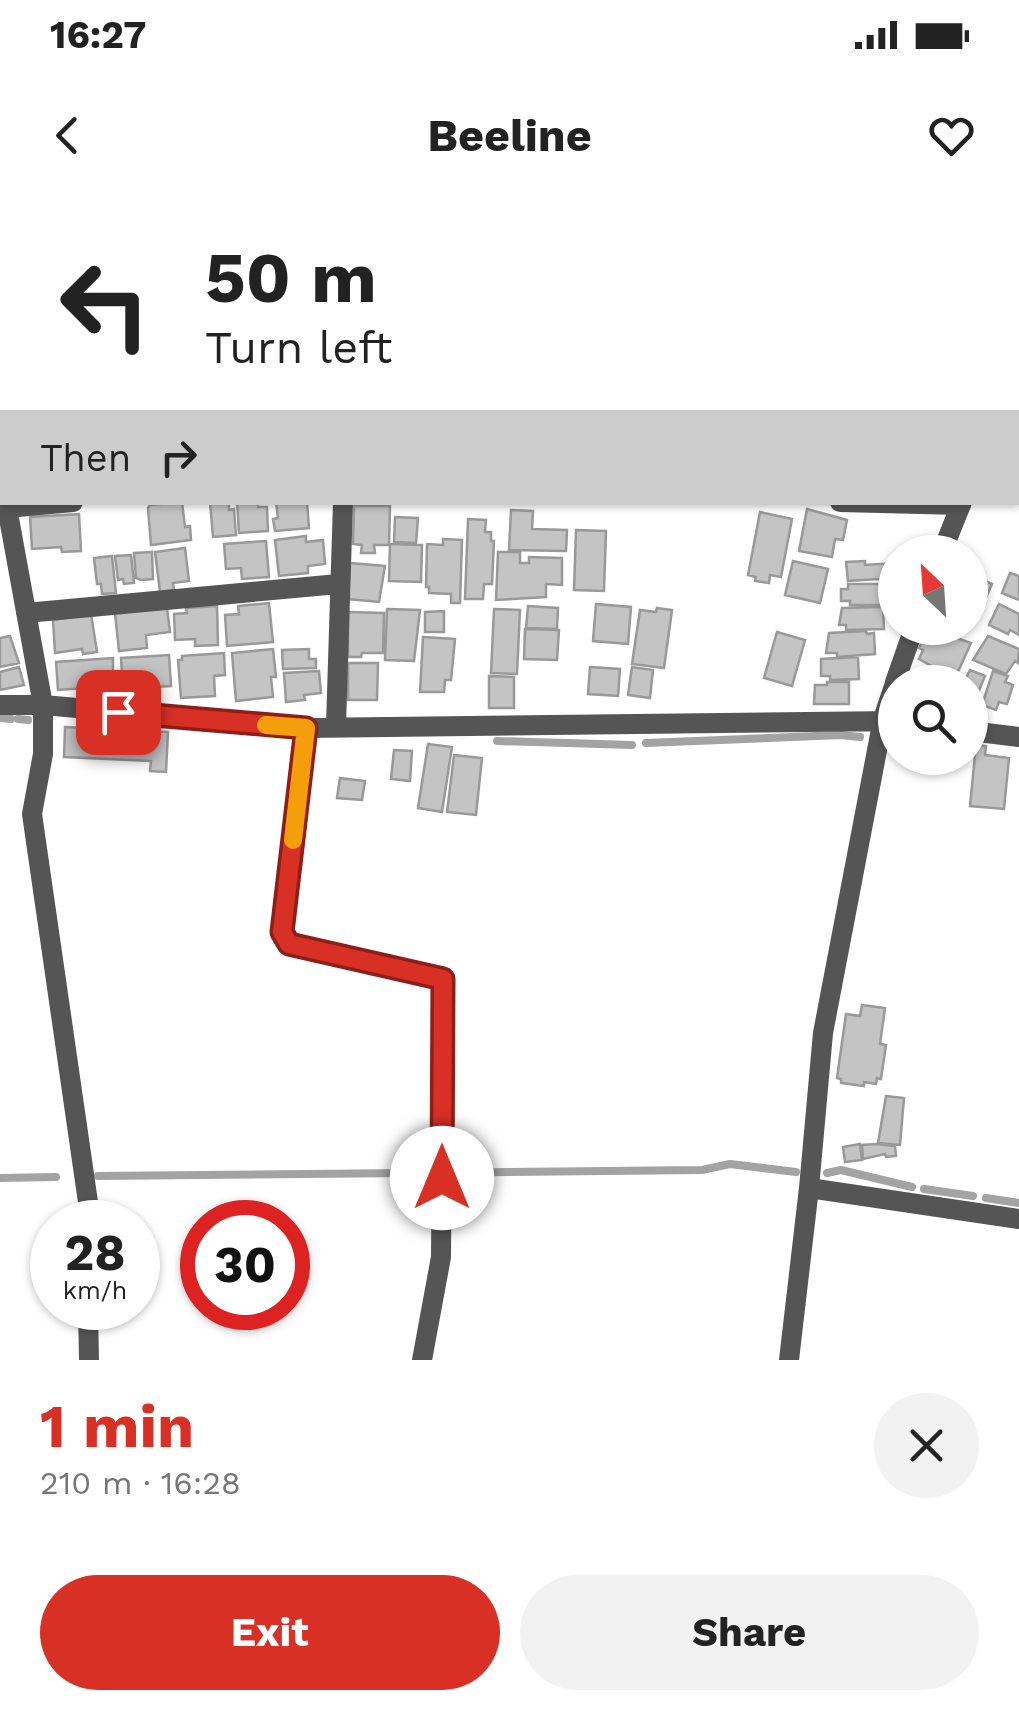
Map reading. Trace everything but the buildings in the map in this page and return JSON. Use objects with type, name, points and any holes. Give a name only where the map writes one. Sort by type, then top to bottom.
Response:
[{"type":"street","points":[[7,505],[8,565],[26,613],[43,705],[43,754],[32,814],[88,1200]]},
{"type":"street","points":[[336,726],[343,505]]},
{"type":"street","points":[[949,535],[962,505]]},
{"type":"street","points":[[26,613],[338,584]]},
{"type":"street","points":[[0,705],[43,705],[306,728],[878,720]]},
{"type":"street","points":[[306,728],[282,932],[289,944],[443,979],[442,1258],[422,1360]]},
{"type":"street","points":[[988,731],[1017,732]]},
{"type":"street","points":[[789,1360],[823,1032],[878,772]]},
{"type":"street","points":[[809,1188],[1019,1219]]},
{"type":"street","points":[[88,1330],[89,1360]]},
{"type":"waterway","points":[[0,718],[11,719]]},
{"type":"waterway","points":[[18,719],[28,720]]},
{"type":"waterway","points":[[646,743],[860,737]]},
{"type":"waterway","points":[[497,741],[632,745]]},
{"type":"waterway","points":[[98,1176],[702,1170],[730,1164],[796,1172]]},
{"type":"waterway","points":[[827,1173],[841,1170],[912,1187]]},
{"type":"waterway","points":[[0,1178],[56,1177]]},
{"type":"waterway","points":[[924,1189],[973,1196]]},
{"type":"waterway","points":[[986,1198],[1019,1203]]},
{"type":"slow traffic","points":[[266,725],[306,728],[293,840]]},
{"type":"route","points":[[118,712],[306,728],[282,932],[289,944],[443,979],[442,1178]]}]
